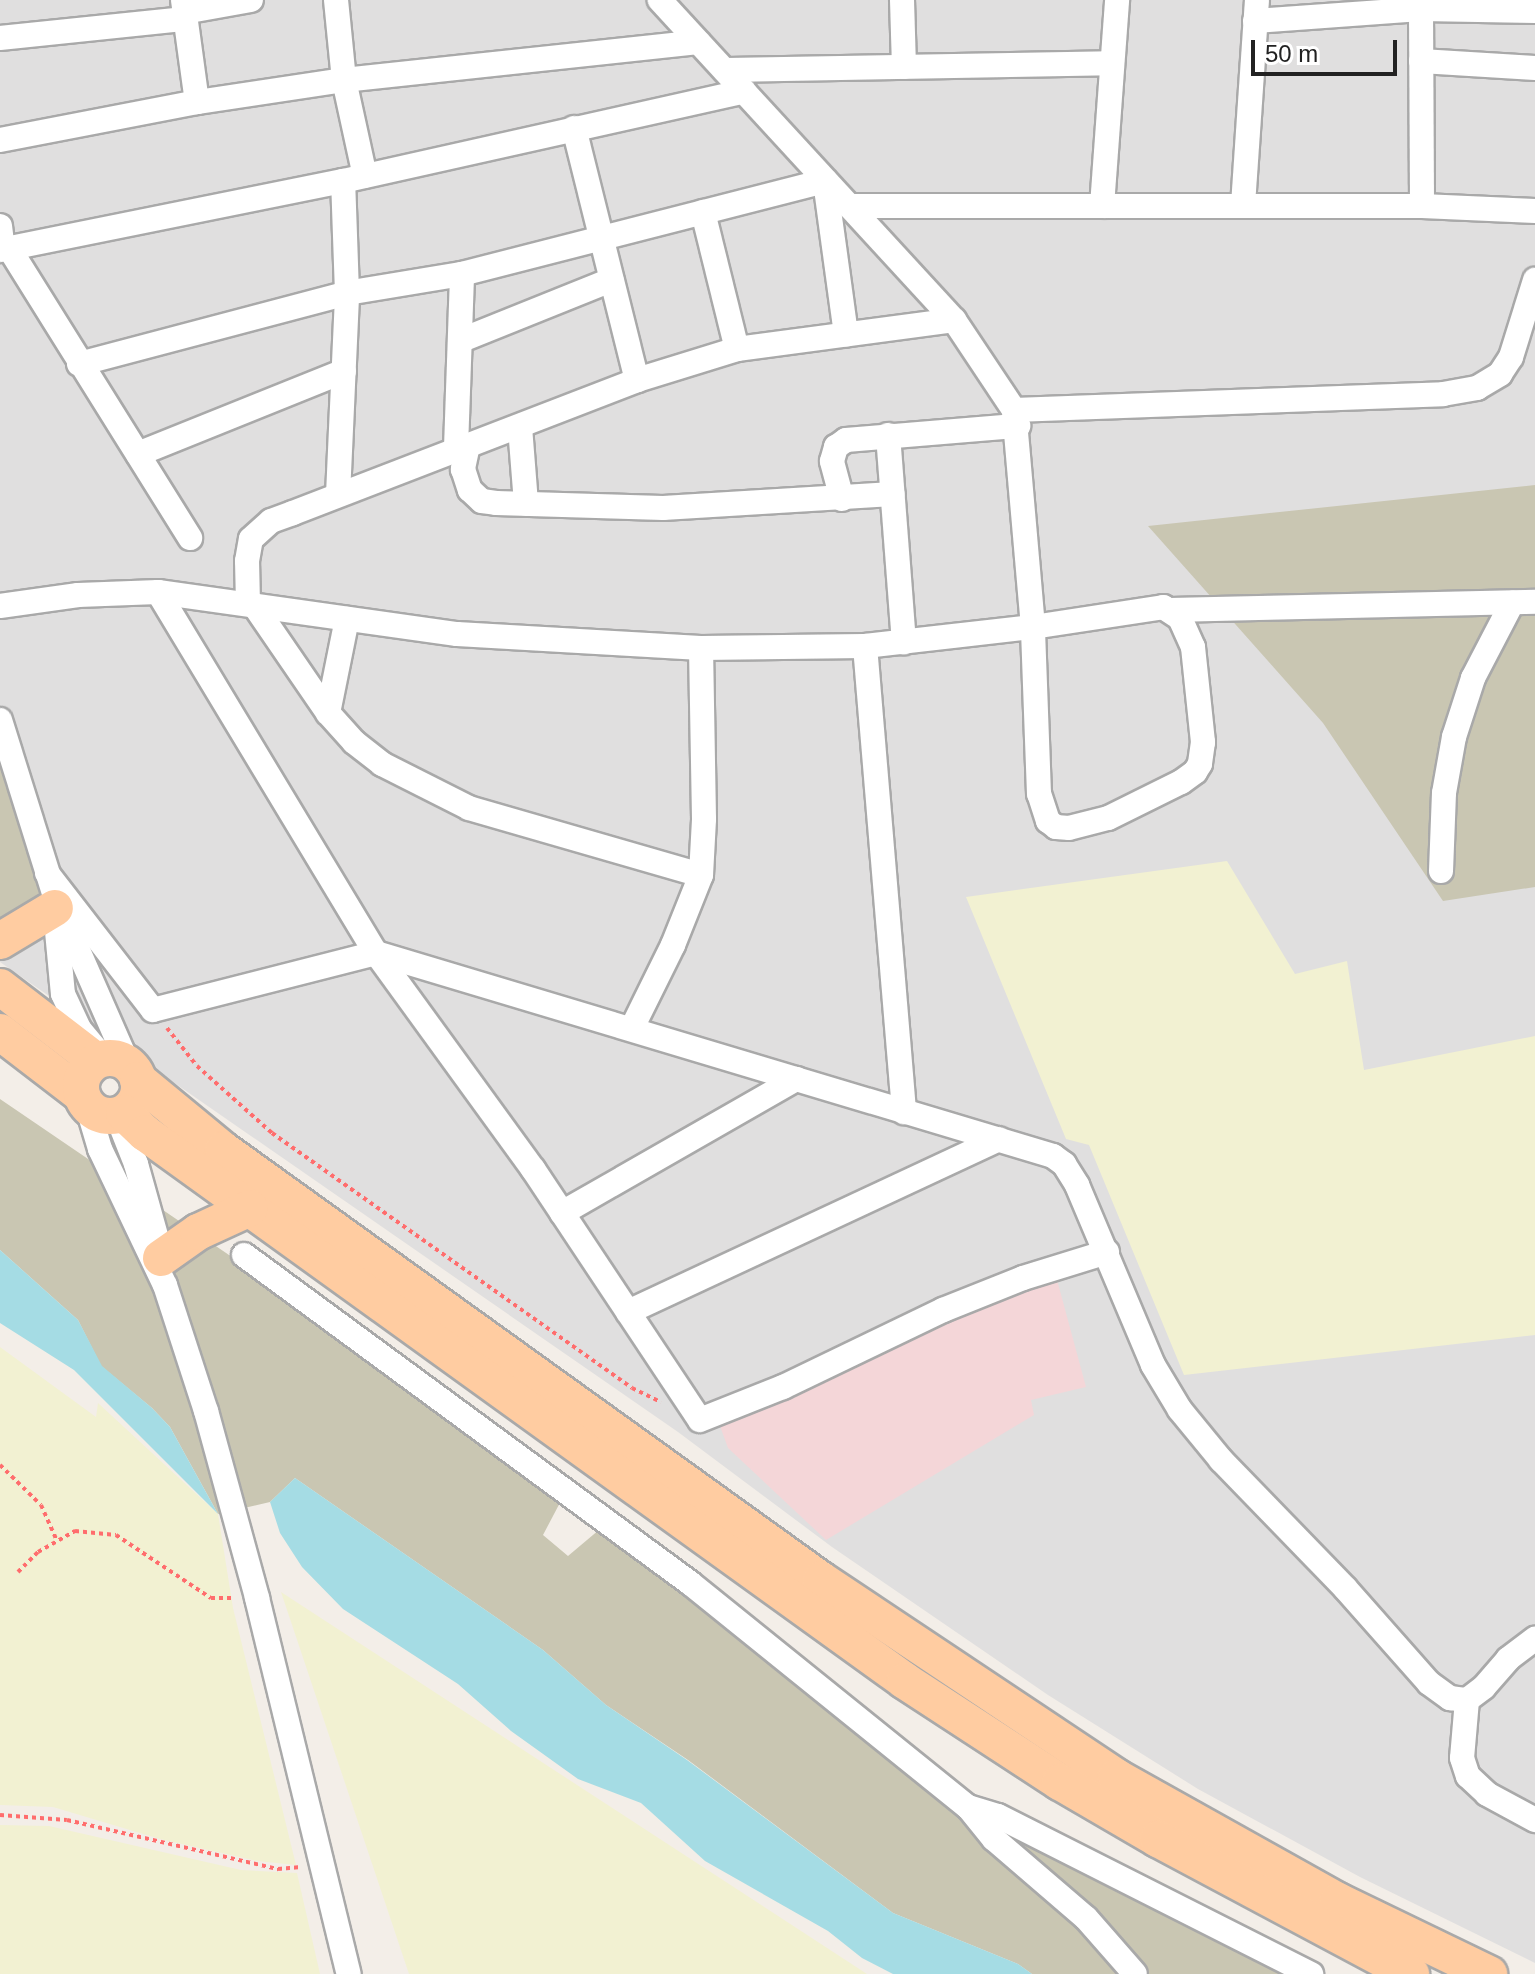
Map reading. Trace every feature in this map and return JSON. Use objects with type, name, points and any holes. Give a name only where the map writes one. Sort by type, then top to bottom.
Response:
[{"type":"main road","points":[[0,941],[56,904]]},
{"type":"main road","points":[[0,987],[116,1066],[223,1150],[821,1580],[1116,1777],[1338,1901],[1489,1974]]},
{"type":"main road","points":[[0,1032],[102,1107],[145,1133],[250,1208],[880,1663],[976,1728],[1158,1839],[1411,1974]]},
{"type":"main road","points":[[102,1107],[135,1102],[116,1066]]},
{"type":"main road","points":[[102,1107],[84,1073],[116,1066]]},
{"type":"main road","points":[[163,1271],[198,1232],[250,1208]]},
{"type":"street","points":[[0,38],[251,0]]},
{"type":"street","points":[[336,0],[354,179],[338,495]]},
{"type":"street","points":[[660,0],[954,320],[1016,418],[1033,627],[1041,807],[1052,825],[1069,828],[1108,818],[1190,776],[1200,764],[1203,742],[1193,647],[1188,631],[1171,610]]},
{"type":"street","points":[[902,0],[904,67]]},
{"type":"street","points":[[1102,206],[1117,0]]},
{"type":"street","points":[[1421,9],[1422,206]]},
{"type":"street","points":[[184,10],[197,102]]},
{"type":"street","points":[[1243,205],[1256,11],[1535,11]]},
{"type":"street","points":[[0,140],[197,102],[344,80],[698,42]]},
{"type":"street","points":[[1421,61],[1535,68]]},
{"type":"street","points":[[725,70],[1112,63]]},
{"type":"street","points":[[190,538],[3,243],[354,179],[744,91]]},
{"type":"street","points":[[574,128],[637,380]]},
{"type":"street","points":[[79,364],[347,293],[462,274],[825,181]]},
{"type":"street","points":[[825,181],[846,335]]},
{"type":"street","points":[[849,206],[1422,206],[1535,211]]},
{"type":"street","points":[[703,212],[737,349]]},
{"type":"street","points":[[462,274],[463,469],[475,496],[496,503],[663,508],[893,494]]},
{"type":"street","points":[[462,340],[611,280]]},
{"type":"street","points":[[842,499],[832,461],[836,447],[846,440],[1016,418],[1443,394],[1477,388],[1496,378],[1511,357],[1535,280]]},
{"type":"street","points":[[701,875],[469,808],[432,792],[382,764],[354,742],[328,713],[251,605],[247,561],[251,539],[271,521],[637,380],[737,349],[954,320]]},
{"type":"street","points":[[138,454],[344,371]]},
{"type":"street","points":[[520,427],[526,504]]},
{"type":"street","points":[[888,435],[904,642]]},
{"type":"street","points":[[158,592],[376,953],[562,1213],[700,1420],[783,1387],[943,1310],[1023,1278],[1107,1252]]},
{"type":"street","points":[[0,606],[78,595],[158,592],[457,634],[701,648],[865,646],[1033,627],[1153,606],[1171,610],[1523,602]]},
{"type":"street","points":[[1441,871],[1444,793],[1454,737],[1473,678],[1523,602]]},
{"type":"street","points":[[328,713],[347,619]]},
{"type":"street","points":[[865,646],[904,1112]]},
{"type":"street","points":[[632,1028],[673,945],[701,875],[704,819],[701,648]]},
{"type":"street","points":[[0,720],[56,904],[116,1066]]},
{"type":"street","points":[[47,873],[153,1010],[376,953],[1044,1151],[1064,1164],[1077,1185],[1161,1382],[1203,1440],[1345,1588],[1429,1683],[1450,1698],[1467,1700]]},
{"type":"street","points":[[562,1213],[796,1079]]},
{"type":"street","points":[[102,1107],[100,1149],[163,1271],[206,1411],[257,1598],[349,1974]]},
{"type":"street","points":[[628,1312],[999,1139]]},
{"type":"street","points":[[244,1255],[702,1592],[968,1807],[994,1839],[1086,1918],[1135,1974]]},
{"type":"street","points":[[1535,1639],[1518,1649],[1467,1700],[1462,1758],[1468,1776],[1487,1794],[1535,1820]]},
{"type":"street","points":[[968,1807],[998,1816],[1311,1974]]},
{"type":"path","points":[[153,1010],[197,1066],[272,1133],[632,1388],[700,1420]]},
{"type":"path","points":[[0,1465],[41,1505],[57,1541]]},
{"type":"path","points":[[18,1572],[38,1552],[75,1531],[116,1535],[211,1598],[257,1598]]},
{"type":"path","points":[[0,1815],[67,1820],[278,1869],[324,1866]]},
{"type":"shaded area","points":[[0,0],[1535,0],[1535,1963],[1360,1877],[1198,1789],[1048,1695],[832,1547],[678,1432],[0,962]]},
{"type":"shaded area","points":[[1535,485],[1535,887],[1443,901],[1323,723],[1148,526]]},
{"type":"shaded area","points":[[0,754],[42,886],[31,912],[0,940]]},
{"type":"shaded area","points":[[0,1099],[229,1255],[563,1497],[543,1535],[568,1556],[606,1524],[930,1783],[971,1829],[998,1820],[1307,1974],[1032,1974],[1018,1964],[893,1913],[688,1760],[606,1705],[543,1650],[295,1478],[270,1502],[218,1514],[170,1427],[101,1366],[78,1320],[0,1250]]},
{"type":"shaded area","points":[[1056,1276],[1086,1387],[1031,1400],[1034,1415],[826,1540],[728,1448],[720,1426],[916,1329]]},
{"type":"green space","points":[[1227,861],[1295,974],[1347,961],[1364,1070],[1535,1036],[1535,1335],[1184,1375],[1089,1145],[1066,1139],[966,897]]},
{"type":"green space","points":[[0,1347],[96,1417],[98,1403],[218,1514],[233,1608],[296,1865],[257,1861],[160,1839],[53,1807],[0,1805]]},
{"type":"green space","points":[[281,1592],[867,1974],[409,1974]]},
{"type":"green space","points":[[0,1825],[49,1826],[241,1870],[297,1873],[320,1974],[0,1974]]},
{"type":"water","points":[[0,1250],[78,1320],[102,1366],[170,1427],[218,1514],[74,1370],[0,1323]]},
{"type":"water","points":[[295,1478],[543,1650],[606,1705],[687,1760],[893,1913],[1018,1964],[1032,1974],[893,1974],[862,1958],[828,1931],[705,1861],[641,1803],[578,1779],[511,1731],[458,1684],[343,1609],[302,1567],[280,1533],[270,1502]]}]
